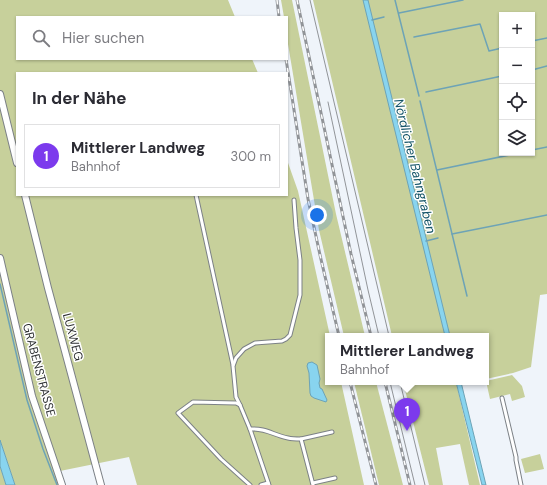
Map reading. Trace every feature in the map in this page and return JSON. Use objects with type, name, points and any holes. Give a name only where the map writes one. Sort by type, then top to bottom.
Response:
[{"type":"street","points":[[0,94],[16,159]]},
{"type":"street","name":"LUXWEG","points":[[25,196],[48,288],[101,485]]},
{"type":"street","name":"GRABENSTRASSE","points":[[0,258],[32,396],[62,485]]},
{"type":"lane","points":[[196,196],[233,366],[236,397],[250,429],[269,484],[261,485]]},
{"type":"lane","points":[[233,366],[236,358],[244,350],[255,343],[282,341],[290,335],[300,295],[300,260],[294,200]]},
{"type":"lane","points":[[502,398],[521,485]]},
{"type":"lane","points":[[240,405],[236,403],[193,402],[178,413],[221,460],[250,485]]},
{"type":"lane","points":[[250,429],[256,428],[288,438],[301,439],[332,432]]},
{"type":"lane","points":[[301,439],[313,484],[335,478]]},
{"type":"green space","points":[[0,0],[228,0],[235,16],[16,16],[16,60],[252,60],[258,72],[16,72],[16,196],[288,196],[288,163],[298,191],[329,333],[325,333],[325,385],[342,385],[364,485],[137,485],[129,457],[55,472],[60,485],[15,485],[0,440]],"holes":[[[202,229],[206,243],[219,311]]]},
{"type":"green space","points":[[281,0],[292,0],[336,214],[364,333],[343,333],[319,230],[288,44],[288,16],[284,16]]},
{"type":"green space","points":[[313,0],[547,0],[547,294],[540,295],[531,367],[489,378],[489,333],[391,333]]},
{"type":"green space","points":[[512,375],[522,386],[525,397],[512,401],[510,394],[490,399],[487,385],[489,385],[489,380]]},
{"type":"green space","points":[[355,385],[377,385],[403,485],[379,485]]},
{"type":"green space","points":[[404,385],[457,385],[480,485],[469,485],[460,444],[436,448],[443,485],[429,485]]},
{"type":"green space","points":[[540,454],[544,469],[525,473],[521,459]]},
{"type":"green space","points":[[0,466],[6,485],[0,485]]},
{"type":"water","points":[[363,0],[368,0],[449,333],[444,333]]},
{"type":"water","points":[[312,362],[317,365],[320,388],[322,389],[327,400],[326,402],[311,396],[307,366],[308,363]]},
{"type":"water","points":[[457,385],[462,385],[486,485],[482,485]]},
{"type":"water","points":[[0,440],[15,485],[6,485],[0,466]]},
{"type":"waterway","points":[[395,0],[419,96]]},
{"type":"waterway","points":[[399,13],[463,0]]},
{"type":"waterway","points":[[372,20],[384,17]]},
{"type":"waterway","points":[[414,37],[480,24],[489,51],[499,49]]},
{"type":"waterway","points":[[535,40],[547,38]]},
{"type":"waterway","points":[[535,69],[547,66]]},
{"type":"waterway","points":[[426,92],[499,77]]},
{"type":"waterway","points":[[420,101],[467,296]]},
{"type":"waterway","points":[[535,149],[547,147]]},
{"type":"waterway","points":[[437,170],[505,156]]},
{"type":"waterway","points":[[452,234],[547,215]]},
{"type":"waterway","name":"Nördlicher Bahngraben","points":[[426,241],[438,238]]},
{"type":"waterway","points":[[0,284],[27,400],[43,449],[57,485]]},
{"type":"tram line","points":[[310,0],[388,333]]},
{"type":"tram line","points":[[328,102],[378,333]]},
{"type":"tram line","points":[[391,385],[415,485]]},
{"type":"tram line","points":[[401,385],[425,485]]},
{"type":"railway","points":[[277,0],[279,16]]},
{"type":"railway","points":[[297,0],[351,254],[370,333]]},
{"type":"railway","points":[[286,60],[308,199],[338,333]]},
{"type":"railway","points":[[351,385],[376,485]]},
{"type":"railway","points":[[386,385],[410,485]]},
{"type":"place","name":"Mittlerer Landweg","points":[[407,431]]}]
